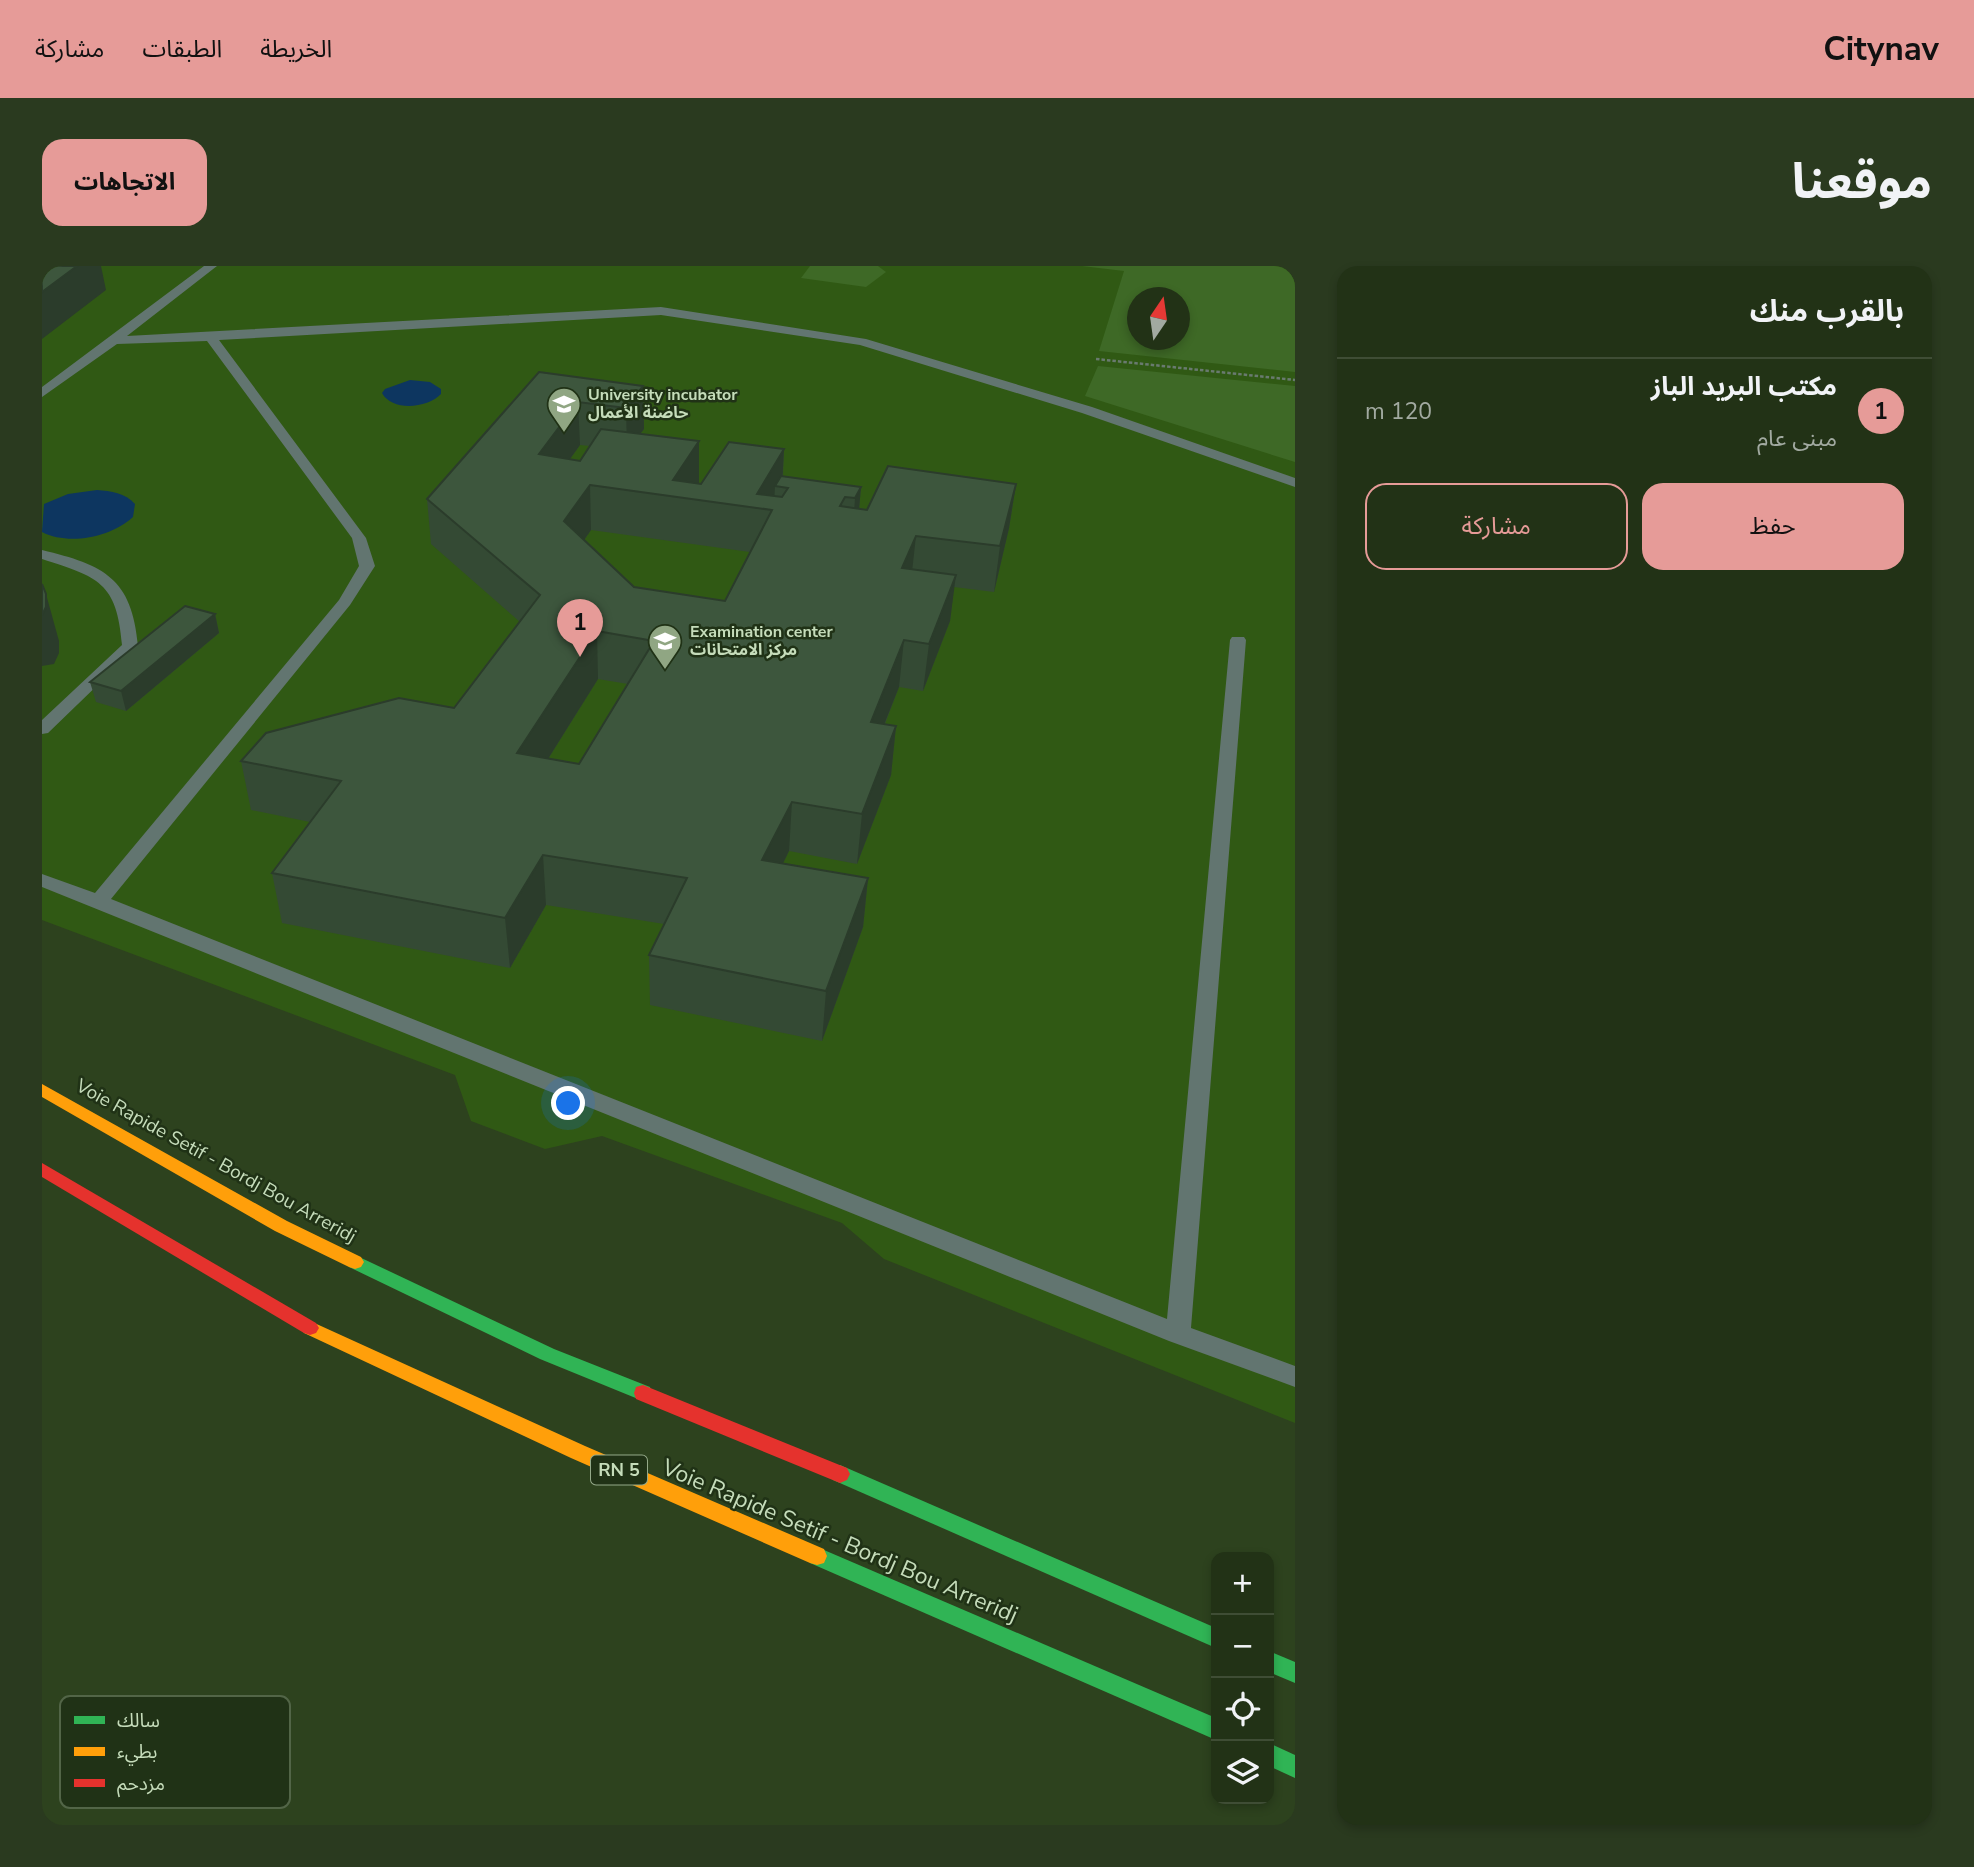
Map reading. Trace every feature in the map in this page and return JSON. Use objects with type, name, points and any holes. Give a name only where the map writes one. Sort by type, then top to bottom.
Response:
[{"type":"highway","name":"Voie Rapide Setif - Bordj Bou Arreridj","points":[[42,1090],[281,1226],[547,1354],[915,1505],[1211,1636]]},
{"type":"highway","name":"Voie Rapide Setif - Bordj Bou Arreridj","points":[[42,1169],[324,1336],[578,1452],[1211,1727]]},
{"type":"highway","points":[[1274,1663],[1295,1673]]},
{"type":"highway","points":[[1274,1756],[1295,1767]]},
{"type":"lane","points":[[42,393],[211,266]]},
{"type":"lane","points":[[114,340],[211,337],[661,311],[862,342],[1087,410],[1295,483]]},
{"type":"lane","points":[[99,901],[345,602],[367,566],[359,538],[211,337]]},
{"type":"lane","points":[[42,554],[97,572],[116,590],[129,616],[130,646],[42,729]]},
{"type":"lane","points":[[1178,1334],[1238,640]]},
{"type":"lane","points":[[42,880],[1178,1334],[1295,1377]]},
{"type":"path","points":[[1096,359],[1295,380]]},
{"type":"shaded area","points":[[42,266],[1295,266],[1295,1423],[884,1259],[842,1223],[602,1136],[545,1149],[471,1121],[455,1075],[42,920]]},
{"type":"shaded area","points":[[810,266],[878,266],[886,272],[866,287],[801,278]]},
{"type":"shaded area","points":[[1082,266],[1295,266],[1295,372],[1099,351],[1124,271]]},
{"type":"shaded area","points":[[1098,366],[1295,386],[1295,462],[1085,396]]},
{"type":"water","points":[[410,380],[430,382],[441,389],[441,394],[428,402],[410,406],[394,403],[382,393],[385,389]]},
{"type":"water","points":[[97,490],[118,493],[131,500],[135,504],[133,517],[113,530],[77,539],[42,532],[44,504],[68,494]]},
{"type":"building","points":[[42,266],[77,266],[42,292]]},
{"type":"building","points":[[539,372],[643,386],[626,408],[578,402],[539,454],[580,461],[601,429],[699,441],[673,480],[701,484],[729,442],[784,449],[757,494],[782,497],[788,488],[775,486],[781,476],[861,487],[855,498],[845,497],[840,506],[867,510],[888,466],[1016,484],[1000,546],[916,536],[902,568],[956,575],[929,644],[904,640],[871,722],[896,726],[862,814],[792,802],[762,860],[868,878],[826,991],[649,955],[687,878],[543,855],[505,918],[272,873],[341,781],[241,761],[266,733],[399,698],[454,708],[540,595],[427,499]],"holes":[[[590,485],[772,510],[725,601],[634,587],[564,521]],[[597,631],[654,641],[579,764],[517,753]]]},
{"type":"building","points":[[42,584],[46,594],[46,607],[42,615]]},
{"type":"building","points":[[185,606],[215,614],[121,691],[90,682]]},
{"type":"traffic: fast","points":[[355,1262],[547,1354],[643,1393]]},
{"type":"traffic: fast","points":[[840,1474],[1211,1636]]},
{"type":"traffic: fast","points":[[817,1556],[1211,1727]]},
{"type":"traffic: fast","points":[[1274,1663],[1295,1673]]},
{"type":"traffic: fast","points":[[1274,1756],[1295,1767]]},
{"type":"traffic: slow","points":[[42,1090],[281,1226],[355,1262]]},
{"type":"traffic: slow","points":[[310,1328],[578,1452],[817,1556]]},
{"type":"traffic: jam","points":[[42,1169],[310,1328]]},
{"type":"traffic: jam","points":[[643,1393],[840,1474]]},
{"type":"place","name":"University incubator حاضنة الأعمال","points":[[564,434]]},
{"type":"place","name":"مكتب البريد الباز","points":[[580,657]]},
{"type":"place","name":"Examination center مركز الامتحانات","points":[[665,671]]}]
